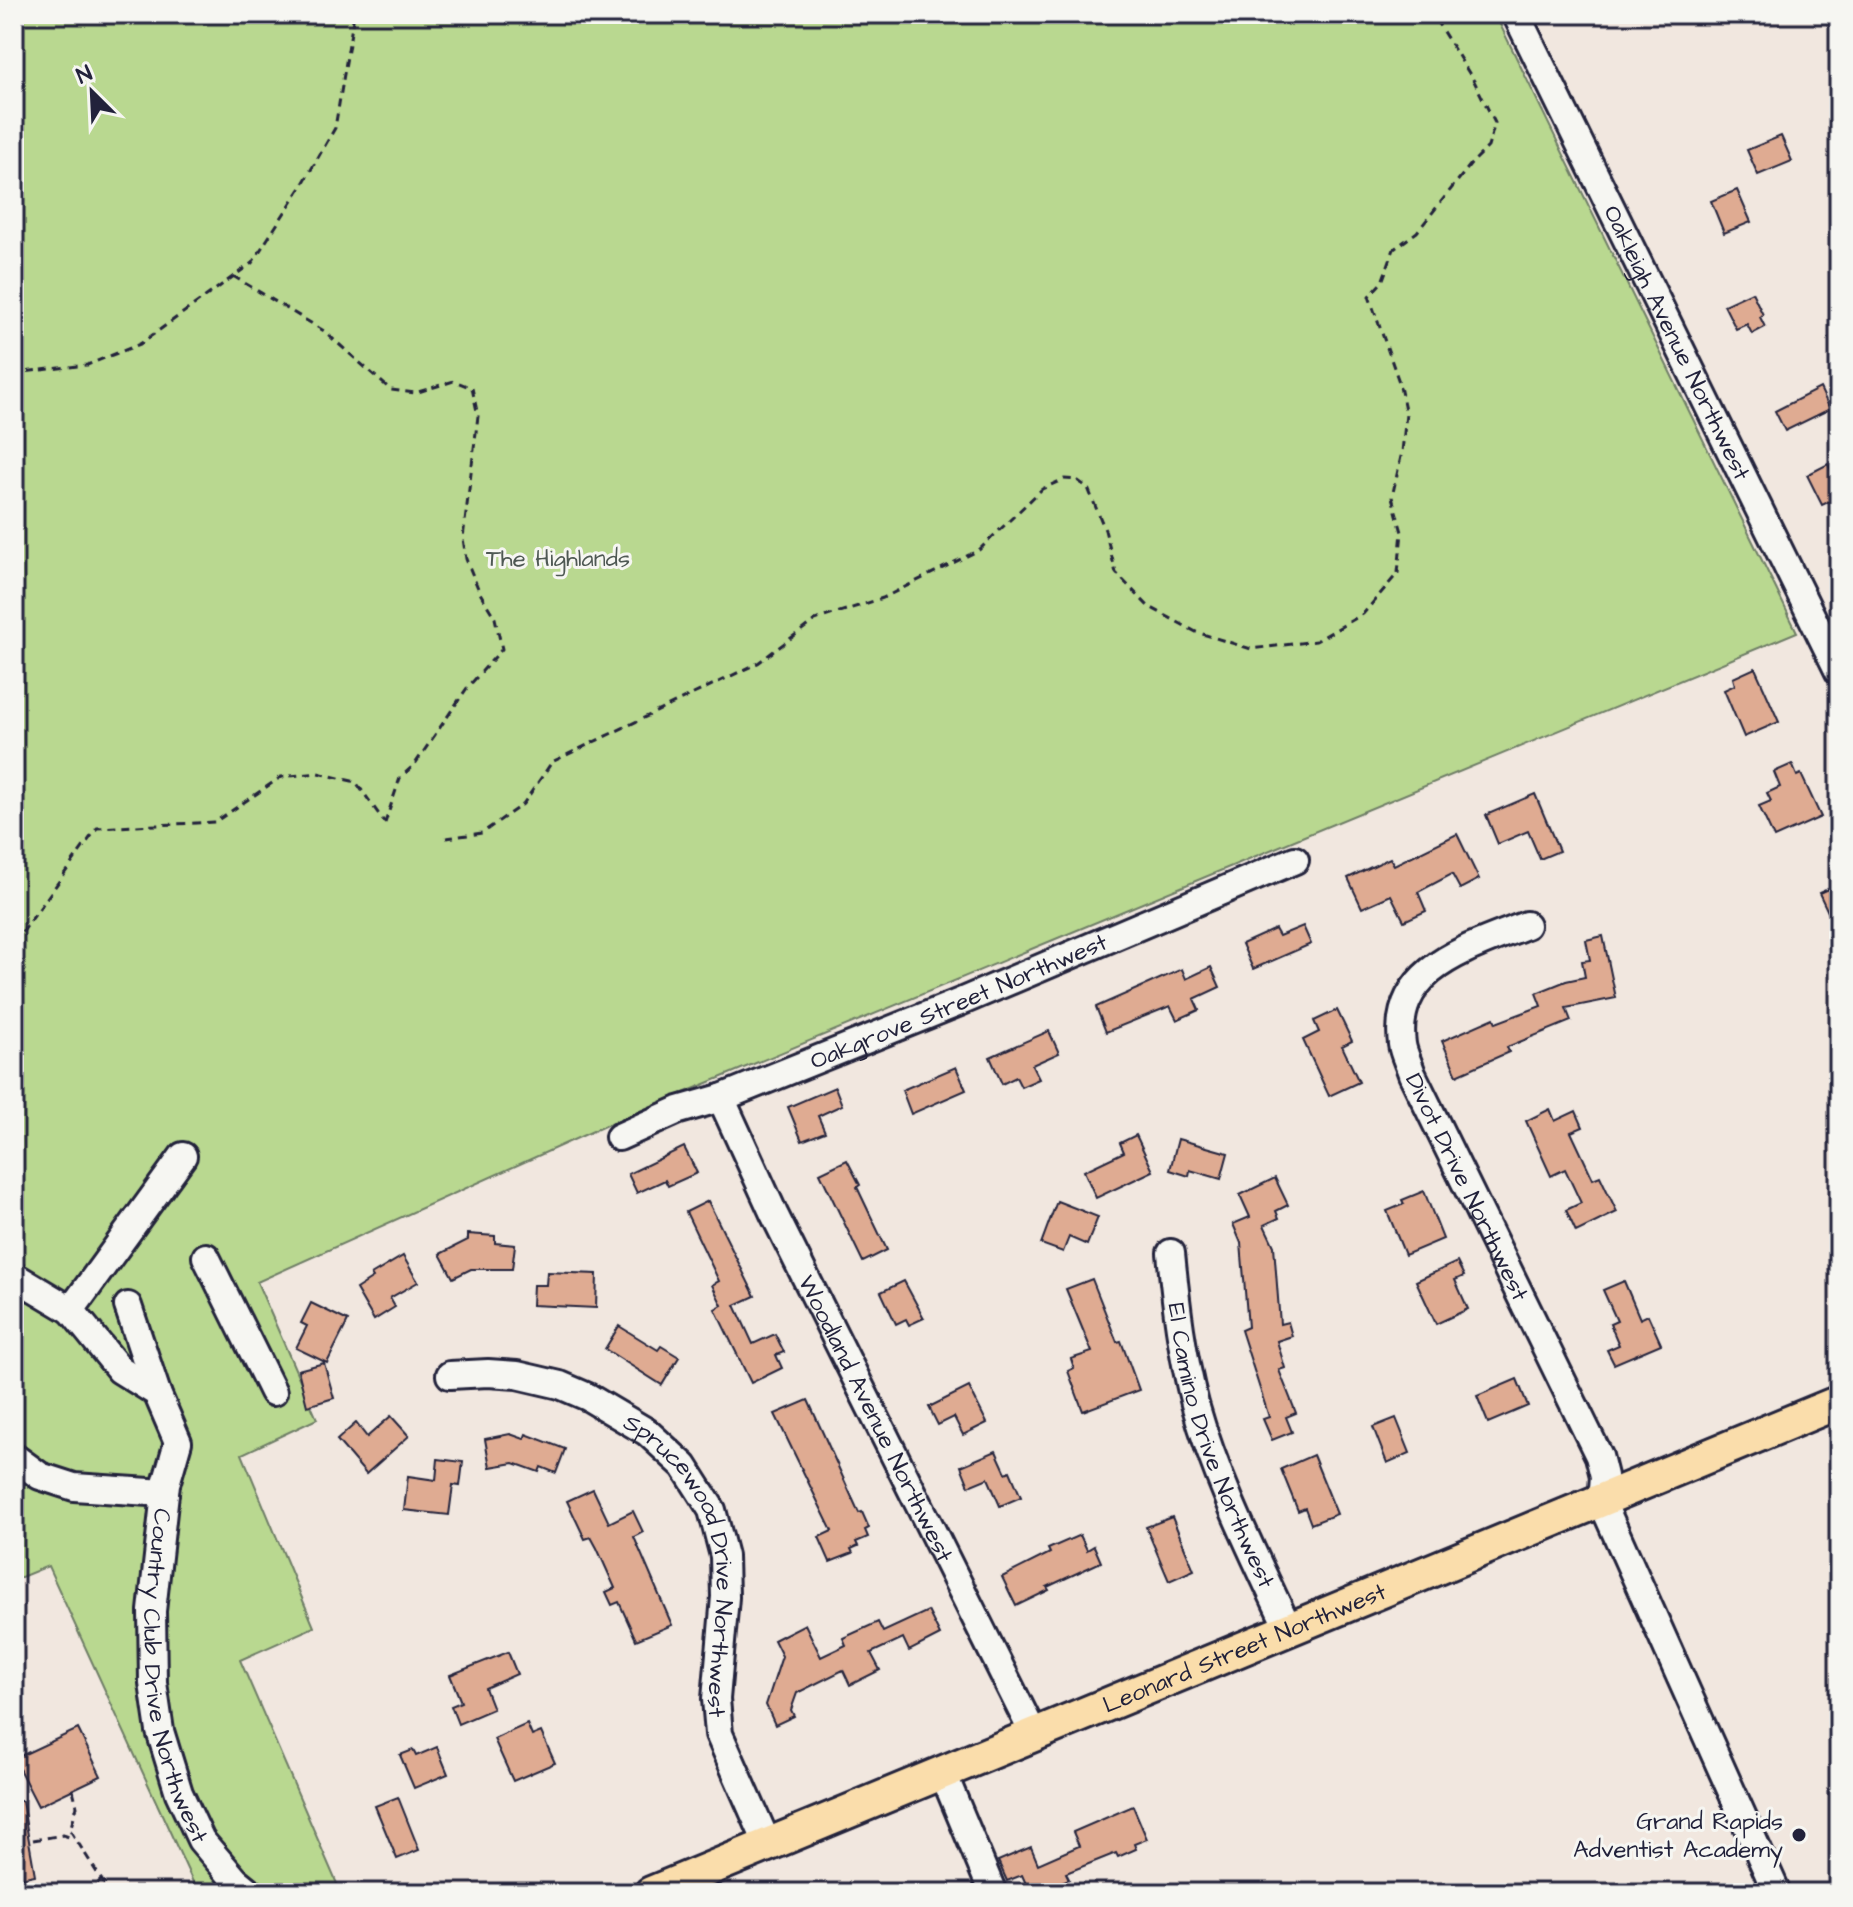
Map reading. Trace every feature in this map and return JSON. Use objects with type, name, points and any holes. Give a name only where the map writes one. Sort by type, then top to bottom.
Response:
[{"type":"main road","name":"Leonard Street Northwest","points":[[651,1893],[1838,1404]]},
{"type":"street","name":"Oakleigh Avenue Northwest","points":[[1516,14],[1839,672]]},
{"type":"street","name":"Oakgrove Street Northwest","points":[[619,1137],[679,1110],[721,1098],[960,1002],[1295,860]]},
{"type":"street","name":"Divot Drive Northwest","points":[[1526,925],[1450,956],[1423,974],[1403,1008],[1402,1044],[1412,1074],[1599,1456],[1604,1476],[1602,1502]]},
{"type":"street","name":"Woodland Avenue Northwest","points":[[721,1098],[774,1214],[1034,1735]]},
{"type":"street","points":[[71,1310],[183,1156]]},
{"type":"street","name":"El Camino Drive Northwest","points":[[1171,1253],[1179,1331],[1209,1448],[1289,1630]]},
{"type":"street","points":[[206,1257],[273,1392]]},
{"type":"street","points":[[14,1276],[71,1310],[120,1370],[157,1393]]},
{"type":"street","name":"Country Club Drive Northwest","points":[[128,1306],[157,1393],[178,1442],[165,1489],[152,1611],[153,1683],[160,1731],[179,1793],[201,1840],[235,1880],[251,1893]]},
{"type":"street","name":"Sprucewood Drive Northwest","points":[[450,1375],[517,1375],[560,1385],[647,1432],[684,1466],[712,1510],[724,1556],[725,1597],[716,1699],[719,1734],[768,1845]]},
{"type":"street","points":[[14,1457],[40,1476],[74,1487],[165,1489]]},
{"type":"street","points":[[1602,1502],[1777,1893]]},
{"type":"street","points":[[943,1773],[993,1893]]},
{"type":"path","points":[[14,373],[87,365],[140,344],[252,263],[335,128],[354,14]]},
{"type":"path","points":[[446,838],[482,833],[513,812],[523,804],[552,762],[758,663],[815,620],[883,598],[979,550],[1042,489],[1064,479],[1077,480],[1088,488],[1105,530],[1116,573],[1148,606],[1196,632],[1251,649],[1316,641],[1363,614],[1398,573],[1402,532],[1392,497],[1406,414],[1399,382],[1369,296],[1382,282],[1394,249],[1417,232],[1488,147],[1495,123],[1474,81],[1432,14]]},
{"type":"path","points":[[14,944],[97,828],[215,822],[281,777],[318,773],[356,782],[385,823],[400,778],[415,764],[467,688],[502,649],[495,618],[480,593],[466,559],[463,538],[478,416],[472,388],[454,381],[415,393],[391,390],[324,331],[233,276]]},
{"type":"path","points":[[73,1790],[77,1806],[70,1830],[110,1893]]},
{"type":"path","points":[[33,1840],[63,1835],[74,1839]]},
{"type":"path","points":[[88,1893],[102,1879]]},
{"type":"green space","name":"The Highlands","points":[[14,14],[1495,14],[1797,632],[611,1123],[257,1282],[317,1419],[242,1454],[314,1627],[240,1660],[341,1893],[198,1893],[48,1566],[14,1580]]},
{"type":"building","points":[[1781,136],[1792,161],[1758,175],[1747,150]]},
{"type":"building","points":[[1737,190],[1751,222],[1724,233],[1711,201]]},
{"type":"building","points":[[1752,292],[1765,327],[1752,334],[1747,324],[1736,329],[1724,305]]},
{"type":"building","points":[[1820,388],[1830,409],[1785,431],[1775,411]]},
{"type":"building","points":[[1828,464],[1839,486],[1839,497],[1822,505],[1807,475]]},
{"type":"building","points":[[1755,668],[1779,722],[1744,737],[1724,690],[1735,685],[1733,678]]},
{"type":"building","points":[[1792,764],[1797,776],[1801,774],[1821,817],[1774,838],[1759,806],[1771,801],[1767,793],[1780,787],[1774,772]]},
{"type":"building","points":[[1535,794],[1559,851],[1540,859],[1528,831],[1498,844],[1486,815]]},
{"type":"building","points":[[1457,834],[1479,879],[1460,889],[1452,874],[1418,892],[1426,911],[1404,921],[1391,895],[1362,908],[1348,878],[1390,858],[1394,865]]},
{"type":"building","points":[[1839,884],[1839,935],[1819,893]]},
{"type":"building","points":[[1303,926],[1311,944],[1253,969],[1242,944],[1275,929],[1279,936]]},
{"type":"building","points":[[1603,936],[1616,998],[1566,1008],[1571,1021],[1507,1047],[1509,1052],[1457,1075],[1442,1041],[1494,1018],[1496,1023],[1541,1006],[1536,993],[1585,977],[1582,961],[1590,960],[1586,940]]},
{"type":"building","points":[[1211,967],[1220,987],[1194,999],[1199,1010],[1177,1020],[1170,1006],[1106,1032],[1096,1007],[1182,969],[1186,979]]},
{"type":"building","points":[[1337,1010],[1352,1041],[1342,1046],[1359,1082],[1329,1096],[1303,1040],[1319,1032],[1314,1021]]},
{"type":"building","points":[[1049,1031],[1059,1053],[1032,1065],[1039,1079],[1021,1087],[1016,1077],[1002,1084],[990,1057]]},
{"type":"building","points":[[956,1067],[966,1090],[911,1114],[902,1090]]},
{"type":"building","points":[[835,1087],[842,1105],[818,1116],[825,1132],[802,1141],[788,1107]]},
{"type":"building","points":[[1550,1109],[1555,1121],[1576,1111],[1583,1127],[1571,1132],[1593,1179],[1600,1176],[1617,1212],[1576,1232],[1566,1210],[1581,1203],[1565,1169],[1551,1176],[1526,1121]]},
{"type":"building","points":[[1136,1135],[1153,1171],[1096,1198],[1084,1171],[1124,1152],[1120,1143]]},
{"type":"building","points":[[1178,1139],[1228,1153],[1221,1179],[1190,1170],[1189,1176],[1170,1170]]},
{"type":"building","points":[[684,1147],[697,1173],[668,1186],[665,1180],[637,1193],[628,1174]]},
{"type":"building","points":[[847,1160],[887,1250],[863,1262],[820,1173]]},
{"type":"building","points":[[1275,1178],[1288,1205],[1276,1211],[1279,1218],[1264,1225],[1274,1246],[1280,1324],[1288,1322],[1292,1336],[1277,1341],[1285,1368],[1279,1370],[1296,1413],[1286,1417],[1292,1432],[1272,1440],[1263,1419],[1269,1417],[1241,1330],[1248,1327],[1241,1243],[1233,1224],[1250,1217],[1240,1195]]},
{"type":"building","points":[[1424,1191],[1443,1239],[1405,1255],[1387,1211],[1404,1204],[1402,1200]]},
{"type":"building","points":[[708,1201],[755,1296],[735,1305],[753,1344],[775,1334],[784,1352],[776,1355],[782,1368],[751,1383],[715,1309],[722,1305],[712,1285],[719,1281],[686,1212]]},
{"type":"building","points":[[1057,1201],[1098,1217],[1087,1245],[1069,1237],[1063,1252],[1041,1244]]},
{"type":"building","points":[[468,1234],[495,1236],[495,1243],[515,1245],[512,1269],[471,1269],[453,1278],[440,1254],[468,1240]]},
{"type":"building","points":[[403,1256],[418,1282],[390,1298],[395,1307],[374,1320],[356,1289],[373,1278],[371,1275]]},
{"type":"building","points":[[1457,1262],[1464,1276],[1455,1280],[1468,1309],[1436,1324],[1416,1281]]},
{"type":"building","points":[[547,1272],[597,1274],[596,1308],[532,1305],[533,1285],[546,1285]]},
{"type":"building","points":[[1092,1279],[1117,1342],[1121,1341],[1139,1390],[1083,1411],[1068,1371],[1074,1368],[1071,1359],[1092,1352],[1066,1289]]},
{"type":"building","points":[[904,1281],[924,1318],[909,1325],[906,1319],[896,1324],[881,1292]]},
{"type":"building","points":[[1624,1281],[1640,1319],[1648,1315],[1661,1344],[1614,1364],[1607,1350],[1619,1345],[1610,1324],[1617,1321],[1603,1290]]},
{"type":"building","points":[[311,1303],[348,1321],[327,1363],[296,1348],[307,1326],[301,1323]]},
{"type":"building","points":[[619,1326],[658,1350],[661,1346],[679,1357],[662,1385],[605,1349]]},
{"type":"building","points":[[324,1363],[334,1398],[307,1406],[298,1370]]},
{"type":"building","points":[[1517,1379],[1528,1406],[1488,1423],[1477,1396]]},
{"type":"building","points":[[969,1387],[987,1423],[963,1435],[954,1417],[938,1425],[929,1407]]},
{"type":"building","points":[[808,1400],[859,1513],[862,1512],[869,1528],[865,1530],[868,1537],[856,1542],[858,1546],[851,1549],[853,1553],[830,1562],[819,1537],[832,1531],[775,1414]]},
{"type":"building","points":[[391,1416],[409,1436],[366,1474],[337,1440],[356,1423],[367,1437]]},
{"type":"building","points":[[1396,1418],[1410,1453],[1387,1463],[1373,1427]]},
{"type":"building","points":[[510,1434],[524,1439],[526,1434],[565,1449],[556,1473],[541,1467],[539,1472],[514,1463],[490,1467],[485,1439]]},
{"type":"building","points":[[996,1451],[1006,1473],[1010,1471],[1021,1497],[1000,1506],[988,1478],[969,1486],[961,1466]]},
{"type":"building","points":[[1313,1455],[1337,1514],[1311,1524],[1305,1508],[1298,1511],[1281,1469]]},
{"type":"building","points":[[438,1459],[463,1462],[460,1486],[453,1485],[449,1515],[404,1510],[408,1476],[436,1480]]},
{"type":"building","points":[[593,1489],[609,1523],[633,1511],[643,1532],[634,1537],[672,1625],[636,1640],[619,1602],[612,1605],[606,1592],[615,1588],[591,1537],[585,1539],[567,1501]]},
{"type":"building","points":[[1172,1517],[1194,1570],[1169,1581],[1146,1527]]},
{"type":"building","points":[[1080,1535],[1087,1550],[1094,1546],[1101,1562],[1047,1587],[1049,1590],[1016,1606],[1002,1577],[1050,1553],[1048,1549]]},
{"type":"building","points":[[928,1611],[940,1635],[909,1651],[903,1638],[871,1653],[880,1670],[850,1685],[843,1670],[797,1693],[791,1710],[794,1716],[775,1725],[766,1705],[782,1656],[774,1640],[805,1624],[821,1657],[846,1645],[843,1638],[878,1622],[883,1632]]},
{"type":"building","points":[[508,1652],[517,1674],[485,1688],[493,1709],[458,1724],[451,1706],[461,1702],[450,1675]]},
{"type":"building","points":[[527,1724],[532,1736],[541,1732],[555,1763],[513,1781],[494,1739]]},
{"type":"building","points":[[78,1729],[101,1776],[38,1806],[14,1759]]},
{"type":"building","points":[[437,1747],[448,1774],[414,1788],[400,1755],[413,1750],[416,1756]]},
{"type":"building","points":[[398,1797],[419,1850],[397,1859],[375,1806]]},
{"type":"building","points":[[14,1801],[22,1801],[35,1875],[14,1879]]},
{"type":"building","points":[[1133,1806],[1147,1839],[1134,1844],[1136,1849],[1118,1857],[1116,1853],[1066,1873],[1069,1879],[1037,1893],[1030,1893],[1022,1875],[1007,1881],[998,1861],[1031,1847],[1038,1864],[1079,1846],[1073,1832]]},
{"type":"place","name":"Grand Rapids Adventist Academy","points":[[1799,1835]]}]
